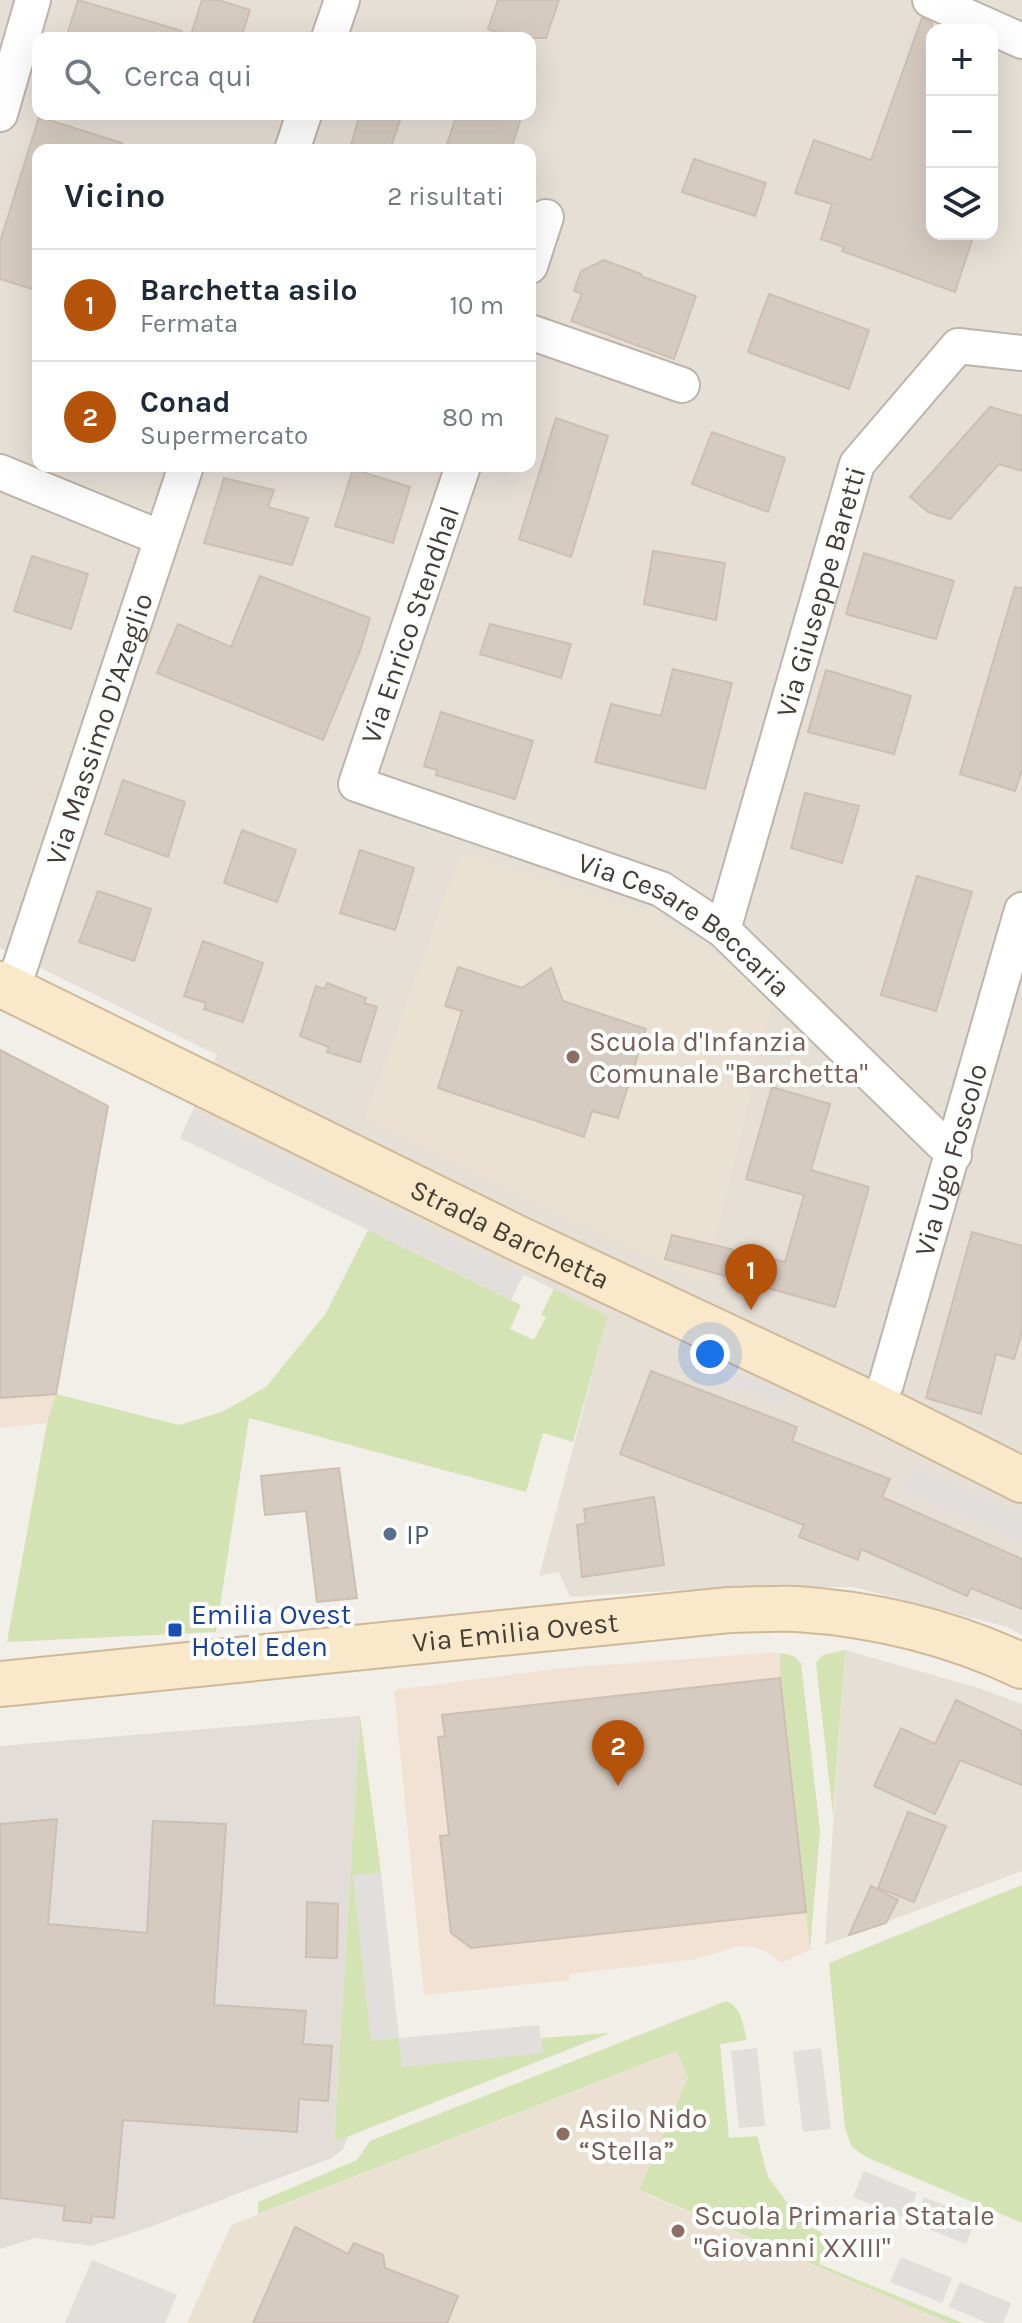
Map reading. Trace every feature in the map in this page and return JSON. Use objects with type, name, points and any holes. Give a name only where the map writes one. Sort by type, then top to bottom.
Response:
[{"type":"street","points":[[0,114],[33,0]]},
{"type":"street","points":[[331,32],[342,0]]},
{"type":"street","points":[[930,0],[1022,41]]},
{"type":"street","points":[[294,144],[302,120]]},
{"type":"street","points":[[536,248],[546,217]]},
{"type":"street","points":[[536,334],[682,385]]},
{"type":"street","name":"Via Giuseppe Baretti","points":[[723,930],[857,464],[958,346],[1022,353]]},
{"type":"street","points":[[0,472],[161,538]]},
{"type":"street","name":"Via Massimo D'Azeglio","points":[[6,987],[184,472]]},
{"type":"street","name":"Via Enrico Stendhal","points":[[356,784],[461,472]]},
{"type":"street","name":"Via Cesare Beccaria","points":[[356,784],[661,889],[723,930],[954,1155]]},
{"type":"street","name":"Via Ugo Foscolo","points":[[875,1406],[886,1384],[954,1155],[1022,910]]},
{"type":"street","name":"Strada Barchetta","points":[[6,987],[532,1245],[875,1406],[1022,1480]]},
{"type":"street","name":"Via Emilia Ovest","points":[[0,1684],[729,1610],[795,1609],[848,1614],[954,1639],[1022,1666]]},
{"type":"shaded area","points":[[0,0],[1022,0],[1022,1635],[1007,1627],[853,1587],[732,1587],[570,1597],[559,1572],[539,1576],[608,1316],[192,1112],[217,1055],[0,948]]},
{"type":"shaded area","name":"Scuola d'Infanzia Comunale \"Barchetta\"","points":[[461,852],[652,913],[775,994],[704,1284],[364,1120]]},
{"type":"shaded area","points":[[192,1112],[524,1274],[511,1300],[180,1138]]},
{"type":"shaded area","points":[[696,1359],[789,1394],[784,1406],[691,1371]]},
{"type":"shaded area","points":[[56,1394],[47,1423],[0,1428],[0,1398]]},
{"type":"shaded area","points":[[912,1466],[1022,1514],[1022,1543],[902,1490]]},
{"type":"shaded area","points":[[845,1650],[982,1689],[1022,1704],[1022,1871],[825,1945]]},
{"type":"shaded area","points":[[780,1653],[780,1678],[810,1950],[781,1963],[767,1952],[739,1946],[691,1960],[569,1974],[570,1980],[424,1995],[394,1690],[564,1668]]},
{"type":"shaded area","points":[[360,1716],[334,2142],[348,2137],[343,2149],[332,2158],[91,2246],[35,2238],[0,2249],[0,1746]]},
{"type":"shaded area","points":[[381,1873],[399,2038],[371,2041],[353,1875]]},
{"type":"shaded area","points":[[539,2025],[543,2053],[402,2067],[399,2038]]},
{"type":"shaded area","points":[[757,2048],[765,2126],[739,2128],[731,2051]]},
{"type":"shaded area","points":[[821,2048],[831,2129],[803,2132],[793,2052]]},
{"type":"shaded area","name":"Asilo Nido “Stella”","points":[[678,2051],[688,2078],[639,2191],[949,2323],[187,2323],[231,2225]]},
{"type":"shaded area","points":[[864,2171],[917,2193],[906,2219],[853,2197]]},
{"type":"shaded area","points":[[924,2197],[976,2218],[966,2244],[914,2223]]},
{"type":"shaded area","points":[[901,2257],[952,2278],[942,2303],[890,2282]]},
{"type":"shaded area","points":[[92,2260],[177,2295],[165,2323],[65,2323]]},
{"type":"shaded area","points":[[960,2282],[1011,2303],[1003,2323],[988,2323],[949,2307]]},
{"type":"green space","points":[[368,1230],[521,1305],[510,1329],[534,1340],[546,1317],[541,1315],[554,1289],[608,1316],[573,1442],[543,1433],[526,1492],[249,1418],[216,1632],[7,1642],[47,1423],[56,1394],[179,1425],[222,1412],[266,1387],[326,1313]]},
{"type":"green space","points":[[845,1650],[833,1815],[816,1663],[823,1655]]},
{"type":"green space","points":[[780,1653],[794,1656],[801,1663],[820,1831],[810,1950],[780,1678]]},
{"type":"green space","points":[[360,1716],[381,1873],[353,1876],[399,2038],[402,2066],[542,2053],[541,2038],[610,2033],[334,2142]]},
{"type":"green space","points":[[1022,1885],[1022,2223],[866,2157],[852,2147],[845,2129],[829,1963]]},
{"type":"green space","points":[[726,2001],[739,2012],[747,2040],[720,2044],[729,2138],[757,2136],[768,2177],[798,2217],[830,2239],[819,2264],[963,2323],[949,2323],[639,2190],[688,2078],[677,2051],[258,2214],[258,2202],[357,2160],[370,2141]]},
{"type":"building","points":[[78,0],[182,31],[182,32],[68,32]]},
{"type":"building","points":[[202,0],[218,0],[250,10],[243,32],[192,32]]},
{"type":"building","points":[[498,0],[559,0],[546,38],[536,38],[536,32],[497,32],[488,29]]},
{"type":"building","points":[[922,18],[932,23],[926,24],[926,240],[972,240],[955,292],[842,251],[844,247],[821,239],[832,204],[795,193],[814,140],[871,160]]},
{"type":"building","points":[[38,120],[49,120],[122,143],[32,144],[32,289],[0,279],[0,242]]},
{"type":"building","points":[[358,120],[400,120],[392,144],[351,144]]},
{"type":"building","points":[[455,120],[520,120],[513,144],[447,144]]},
{"type":"building","points":[[694,159],[766,183],[755,216],[682,192]]},
{"type":"building","points":[[604,260],[696,296],[674,359],[571,321],[582,294],[574,291],[581,271]]},
{"type":"building","points":[[769,294],[869,330],[849,389],[748,352]]},
{"type":"building","points":[[990,407],[1022,416],[1022,471],[999,464],[950,519],[928,512],[910,497]]},
{"type":"building","points":[[556,418],[608,436],[571,557],[519,539]]},
{"type":"building","points":[[712,432],[785,458],[768,512],[692,484]]},
{"type":"building","points":[[352,472],[362,472],[410,487],[393,543],[335,526]]},
{"type":"building","points":[[224,478],[274,490],[268,507],[308,518],[292,565],[204,543]]},
{"type":"building","points":[[653,551],[725,563],[716,620],[644,604]]},
{"type":"building","points":[[864,553],[954,581],[936,639],[846,614]]},
{"type":"building","points":[[32,556],[88,574],[71,629],[14,611]]},
{"type":"building","points":[[260,576],[370,618],[360,651],[323,740],[157,673],[178,624],[231,647]]},
{"type":"building","points":[[1015,587],[1022,588],[1022,769],[1015,791],[960,774]]},
{"type":"building","points":[[490,624],[571,644],[561,678],[480,654]]},
{"type":"building","points":[[673,669],[732,683],[705,789],[595,762],[611,704],[661,716]]},
{"type":"building","points":[[826,670],[911,696],[894,754],[808,732]]},
{"type":"building","points":[[441,712],[533,741],[515,799],[436,775],[437,770],[424,766]]},
{"type":"building","points":[[123,780],[185,802],[168,857],[105,834]]},
{"type":"building","points":[[805,793],[859,806],[842,863],[791,848]]},
{"type":"building","points":[[242,830],[296,850],[277,902],[224,883]]},
{"type":"building","points":[[360,850],[414,868],[395,930],[340,913]]},
{"type":"building","points":[[917,876],[972,892],[936,1011],[881,995]]},
{"type":"building","points":[[98,891],[151,909],[134,961],[79,942]]},
{"type":"building","points":[[203,941],[263,963],[243,1022],[204,1009],[206,1003],[184,996]]},
{"type":"building","points":[[458,967],[522,988],[551,968],[563,1001],[646,1029],[618,1118],[592,1111],[584,1137],[438,1088],[462,1011],[445,1006]]},
{"type":"building","points":[[327,983],[366,998],[364,1003],[377,1007],[360,1062],[327,1052],[329,1047],[300,1036],[316,986],[325,989]]},
{"type":"building","points":[[0,1050],[108,1106],[56,1394],[0,1398]]},
{"type":"building","points":[[772,1087],[830,1104],[811,1170],[869,1187],[835,1307],[665,1259],[672,1235],[785,1262],[804,1195],[746,1179]]},
{"type":"building","points":[[972,1232],[1022,1246],[1022,1332],[1014,1359],[996,1354],[981,1414],[926,1398]]},
{"type":"building","points":[[651,1371],[797,1427],[792,1441],[890,1479],[882,1497],[1022,1559],[1022,1609],[971,1588],[967,1596],[861,1549],[858,1560],[799,1537],[804,1525],[620,1454]]},
{"type":"building","points":[[339,1468],[357,1598],[317,1602],[306,1511],[265,1515],[261,1476]]},
{"type":"building","points":[[654,1497],[664,1565],[582,1577],[577,1525],[586,1523],[584,1509]]},
{"type":"building","points":[[780,1678],[806,1912],[471,1948],[451,1933],[440,1836],[449,1835],[438,1737],[445,1736],[442,1715]]},
{"type":"building","points":[[956,1700],[1022,1731],[1022,1785],[960,1760],[935,1814],[874,1786],[901,1728],[935,1744]]},
{"type":"building","points":[[908,1812],[946,1826],[914,1902],[878,1888]]},
{"type":"building","points":[[57,1819],[48,1924],[147,1933],[153,1821],[226,1824],[214,2005],[306,2011],[303,2044],[332,2046],[328,2101],[299,2099],[297,2132],[123,2120],[114,2218],[92,2216],[91,2223],[63,2220],[65,2206],[0,2198],[0,1824]]},
{"type":"building","points":[[871,1886],[898,1900],[886,1923],[849,1935]]},
{"type":"building","points":[[307,1902],[338,1904],[337,1958],[306,1957]]},
{"type":"building","points":[[295,2227],[348,2254],[354,2243],[383,2255],[385,2268],[458,2296],[447,2323],[253,2323]]},
{"type":"place","name":"Scuola d'Infanzia Comunale \"Barchetta\"","points":[[573,1057]]},
{"type":"place","name":"Barchetta asilo","points":[[751,1310]]},
{"type":"place","name":"IP","points":[[390,1534]]},
{"type":"place","name":"Emilia Ovest Hotel Eden","points":[[175,1630]]},
{"type":"place","name":"Conad","points":[[618,1786]]},
{"type":"place","name":"Asilo Nido “Stella”","points":[[563,2134]]},
{"type":"place","name":"Scuola Primaria Statale \"Giovanni XXIII\"","points":[[678,2231]]}]
